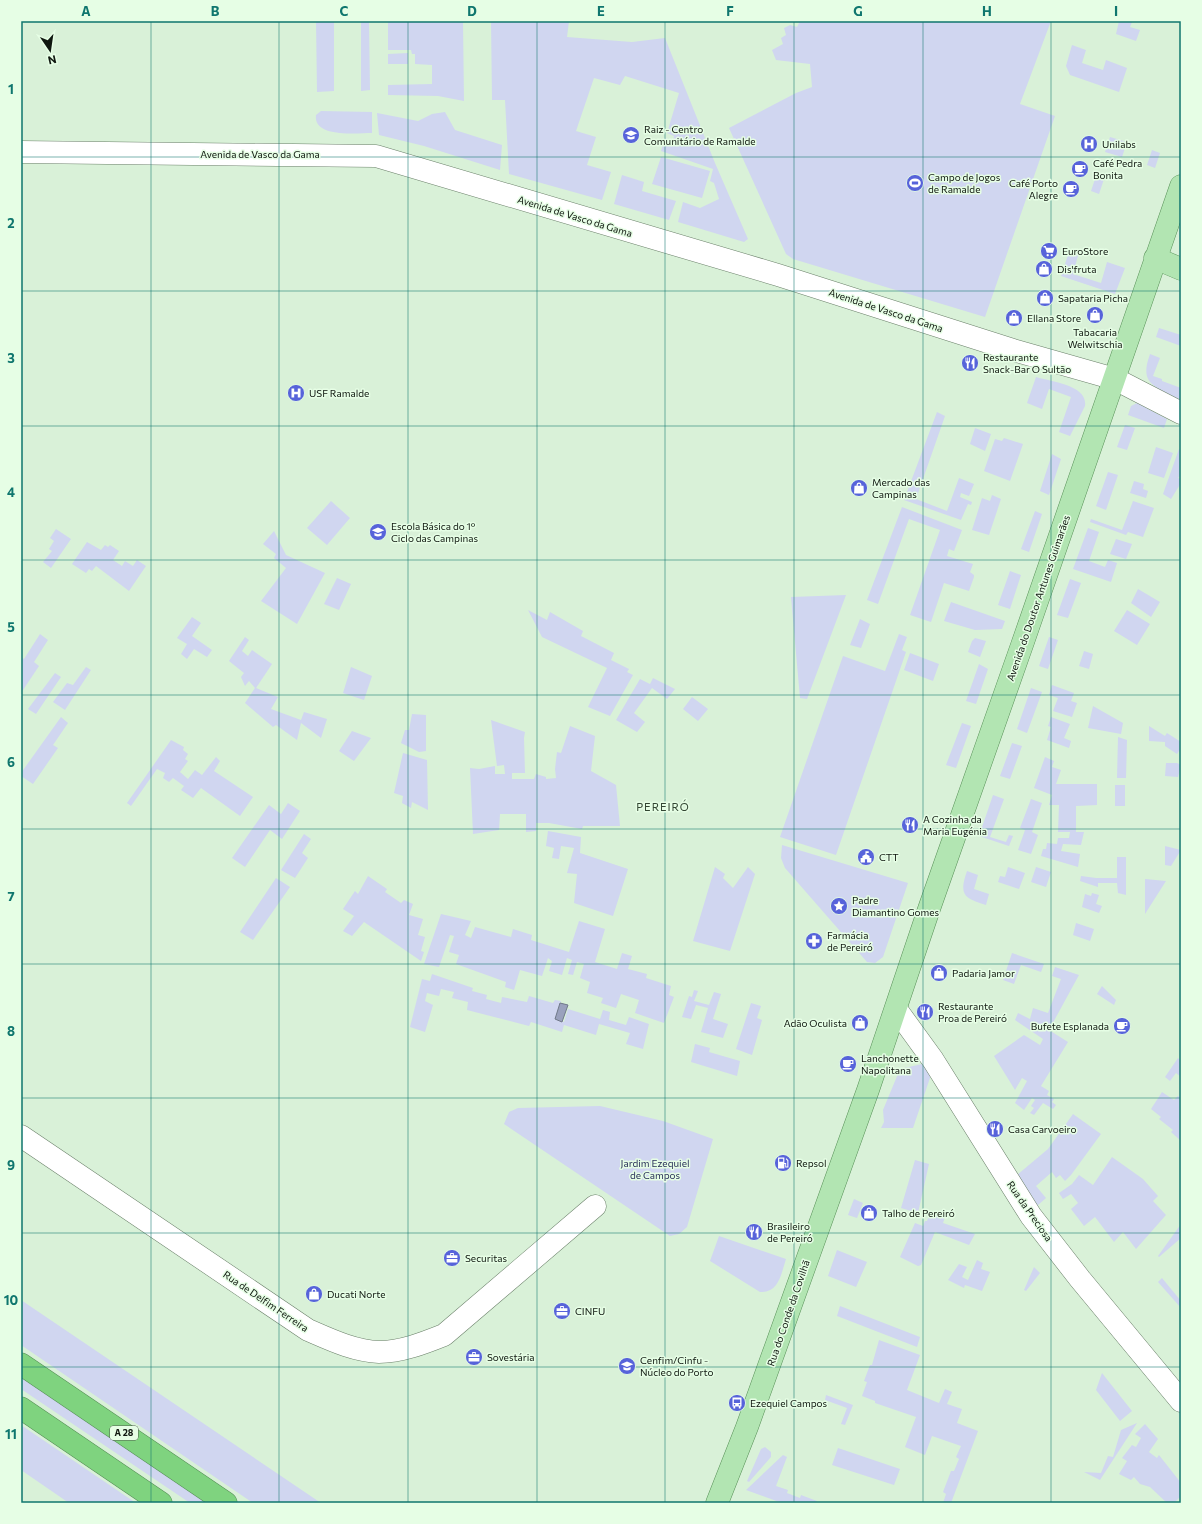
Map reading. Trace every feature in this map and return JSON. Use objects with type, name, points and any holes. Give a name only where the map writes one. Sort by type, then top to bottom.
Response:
[{"type":"highway","name":"A 28","points":[[21,1364],[226,1503]]},
{"type":"highway","points":[[21,1408],[161,1503]]},
{"type":"main road","name":"Avenida do Doutor Antunes Guimarães","points":[[896,1009],[926,915],[1115,379],[1155,258],[1181,186]]},
{"type":"main road","points":[[1155,258],[1181,269]]},
{"type":"main road","name":"Rua do Conde da Covilhã","points":[[717,1503],[748,1427],[896,1009]]},
{"type":"street","name":"Avenida de Vasco da Gama","points":[[21,152],[376,156],[778,275],[1006,348],[1115,379],[1181,413]]},
{"type":"street","name":"Rua da Preciosa","points":[[896,1009],[933,1060],[1031,1216],[1080,1279],[1181,1401]]},
{"type":"street","name":"Rua de Delfim Ferreira","points":[[21,1136],[308,1330],[344,1346],[379,1352],[413,1346],[444,1335],[596,1206]]},
{"type":"green space","points":[[316,21],[334,21],[334,91],[317,92]]},
{"type":"green space","points":[[361,21],[369,21],[370,90],[361,91]]},
{"type":"green space","points":[[388,21],[463,21],[464,101],[438,96],[388,95],[388,85],[432,84],[432,65],[415,64],[415,54],[412,54],[411,50],[388,50]]},
{"type":"green space","points":[[491,21],[569,21],[567,37],[632,42],[665,38],[715,163],[748,239],[744,242],[678,222],[683,202],[700,208],[719,199],[714,183],[710,181],[713,169],[661,151],[665,138],[673,141],[674,136],[667,133],[679,93],[625,76],[620,85],[594,78],[576,131],[596,137],[587,165],[611,172],[602,200],[509,174],[505,100],[492,100]]},
{"type":"green space","name":"Campo de Jogos de Ramalde","points":[[800,21],[1051,21],[1020,104],[1055,116],[985,317],[793,259],[786,254],[729,128],[796,93],[812,87],[810,64],[776,60],[772,50],[783,44],[781,38],[786,35],[784,28],[790,25],[797,27]]},
{"type":"green space","points":[[1119,21],[1132,22],[1130,27],[1140,30],[1136,41],[1116,34]]},
{"type":"green space","points":[[1072,45],[1086,50],[1082,63],[1103,70],[1106,60],[1127,68],[1119,92],[1070,75],[1066,66]]},
{"type":"green space","points":[[408,53],[408,64],[388,64],[388,54]]},
{"type":"green space","points":[[321,111],[372,112],[372,133],[337,133],[321,128],[317,122],[316,115]]},
{"type":"green space","points":[[445,112],[455,130],[502,145],[500,170],[424,146],[379,135],[377,113],[418,121],[432,114]]},
{"type":"green space","points":[[1110,137],[1127,142],[1122,157],[1105,152]]},
{"type":"green space","points":[[1152,150],[1160,153],[1155,168],[1147,165]]},
{"type":"green space","points":[[661,157],[710,171],[702,198],[652,184]]},
{"type":"green space","points":[[622,175],[644,182],[642,191],[676,201],[669,220],[614,204]]},
{"type":"green space","points":[[1096,176],[1104,179],[1099,194],[1091,191]]},
{"type":"green space","points":[[1070,249],[1079,252],[1073,274],[1101,283],[1107,262],[1125,268],[1115,294],[1061,276]]},
{"type":"green space","points":[[1159,328],[1181,335],[1181,346],[1156,337]]},
{"type":"green space","points":[[1150,354],[1160,358],[1153,376],[1181,388],[1181,399],[1176,399],[1155,387],[1148,378],[1146,372]]},
{"type":"green space","points":[[1036,377],[1068,386],[1081,393],[1085,406],[1070,436],[1059,432],[1071,397],[1049,389],[1042,409],[1027,403]]},
{"type":"green space","points":[[1137,403],[1167,419],[1164,428],[1128,415],[1131,406]]},
{"type":"green space","points":[[937,412],[945,416],[916,499],[947,511],[959,478],[974,484],[969,496],[961,493],[960,497],[972,502],[971,505],[968,504],[961,520],[904,500]]},
{"type":"green space","points":[[1125,425],[1135,428],[1127,450],[1117,447]]},
{"type":"green space","points":[[975,428],[991,434],[985,451],[970,444]]},
{"type":"green space","points":[[1004,438],[1023,444],[1010,481],[984,471],[995,439],[1002,441]]},
{"type":"green space","points":[[1156,447],[1173,453],[1164,478],[1148,473]]},
{"type":"green space","points":[[1179,449],[1181,450],[1181,474],[1178,478],[1181,479],[1181,483],[1171,499],[1163,494]]},
{"type":"green space","points":[[1052,454],[1061,459],[1049,495],[1040,491]]},
{"type":"green space","points":[[1108,472],[1118,475],[1106,510],[1096,506]]},
{"type":"green space","points":[[1134,481],[1144,484],[1143,489],[1148,491],[1146,498],[1130,493]]},
{"type":"green space","points":[[992,495],[1001,499],[989,535],[972,530],[982,498],[990,501]]},
{"type":"green space","points":[[331,501],[350,518],[327,545],[307,528]]},
{"type":"green space","points":[[1133,501],[1154,508],[1143,537],[1128,532],[1126,535],[1090,522],[1091,519],[1122,530]]},
{"type":"green space","points":[[902,507],[962,530],[954,551],[949,549],[947,556],[973,564],[970,572],[974,575],[974,577],[969,591],[944,583],[931,622],[910,615],[940,530],[909,519],[878,604],[867,600]]},
{"type":"green space","points":[[1035,511],[1042,514],[1029,552],[1021,549]]},
{"type":"green space","points":[[1088,528],[1099,532],[1089,561],[1105,567],[1108,560],[1117,563],[1111,582],[1073,569]]},
{"type":"green space","points":[[56,529],[71,539],[51,568],[43,562],[52,551],[49,549],[54,541],[50,538]]},
{"type":"green space","points":[[274,531],[286,555],[325,573],[297,624],[261,601],[286,568],[274,558],[276,554],[263,544]]},
{"type":"green space","points":[[1116,539],[1132,544],[1126,559],[1110,554]]},
{"type":"green space","points":[[87,542],[101,550],[105,545],[108,547],[110,545],[119,551],[113,560],[122,566],[125,561],[133,566],[137,560],[146,566],[129,591],[96,566],[92,571],[89,569],[86,573],[72,564]]},
{"type":"green space","points":[[1010,571],[1021,575],[1010,609],[998,605]]},
{"type":"green space","points":[[337,578],[351,584],[339,610],[324,604]]},
{"type":"green space","points":[[1070,579],[1081,583],[1068,618],[1057,615]]},
{"type":"green space","points":[[1138,589],[1160,602],[1151,617],[1131,603]]},
{"type":"green space","points":[[846,595],[807,699],[800,698],[791,597]]},
{"type":"green space","points":[[951,602],[1005,621],[1002,629],[975,630],[944,621]]},
{"type":"green space","points":[[528,610],[547,620],[550,612],[583,631],[581,636],[614,653],[611,660],[629,669],[627,672],[633,675],[610,716],[588,707],[607,668],[542,637]]},
{"type":"green space","points":[[1127,610],[1150,624],[1137,645],[1114,631]]},
{"type":"green space","points":[[192,617],[201,623],[192,636],[212,650],[207,657],[194,649],[187,659],[181,654],[187,644],[177,638]]},
{"type":"green space","points":[[860,619],[870,624],[861,648],[850,645]]},
{"type":"green space","points":[[40,634],[48,640],[34,662],[39,666],[21,693],[21,657],[24,659]]},
{"type":"green space","points":[[899,634],[907,637],[902,650],[906,652],[836,855],[780,837],[843,656],[885,671]]},
{"type":"green space","points":[[245,637],[249,640],[242,651],[248,656],[252,650],[272,664],[256,688],[278,697],[271,709],[301,720],[304,712],[327,719],[321,738],[301,723],[297,740],[276,725],[273,727],[245,703],[255,688],[249,681],[245,686],[241,677],[244,673],[229,661]]},
{"type":"green space","points":[[1049,637],[1058,640],[1048,669],[1039,666]]},
{"type":"green space","points":[[975,638],[986,641],[980,657],[968,652],[972,641]]},
{"type":"green space","points":[[1084,651],[1093,654],[1089,669],[1079,666]]},
{"type":"green space","points":[[910,653],[939,664],[933,681],[904,670]]},
{"type":"green space","points":[[979,664],[988,669],[976,704],[966,701]]},
{"type":"green space","points":[[86,667],[91,670],[65,710],[53,702],[67,683],[73,685]]},
{"type":"green space","points":[[351,667],[372,676],[364,700],[343,693]]},
{"type":"green space","points":[[55,673],[61,677],[36,714],[28,709]]},
{"type":"green space","points":[[653,678],[675,689],[667,699],[652,688],[634,713],[645,722],[637,732],[616,720],[640,679],[650,684]]},
{"type":"green space","points":[[1052,685],[1074,693],[1071,701],[1077,703],[1072,717],[1053,711],[1058,698],[1049,695]]},
{"type":"green space","points":[[1031,688],[1042,692],[1027,733],[1017,729]]},
{"type":"green space","points":[[692,697],[708,709],[698,721],[683,709]]},
{"type":"green space","points":[[1093,706],[1123,723],[1121,734],[1088,728]]},
{"type":"green space","points":[[412,714],[426,715],[426,751],[419,752],[401,743],[405,730],[409,730]]},
{"type":"green space","points":[[61,717],[68,723],[53,745],[58,748],[33,784],[21,776],[21,773]]},
{"type":"green space","points":[[1051,717],[1070,724],[1064,738],[1071,741],[1069,748],[1047,740],[1051,727],[1048,726]]},
{"type":"green space","points":[[491,720],[525,732],[525,773],[512,773],[512,779],[534,779],[536,774],[546,777],[546,779],[556,778],[555,769],[557,752],[561,753],[570,726],[595,736],[591,771],[616,785],[620,826],[583,826],[582,829],[549,823],[536,823],[536,831],[526,832],[526,814],[500,814],[499,830],[473,834],[470,768],[479,769],[495,766],[495,774],[505,774],[504,765],[497,766]]},
{"type":"green space","points":[[962,723],[971,726],[956,768],[946,765]]},
{"type":"green space","points":[[1149,726],[1165,736],[1167,733],[1181,742],[1181,748],[1177,754],[1165,746],[1165,742],[1149,741]]},
{"type":"green space","points":[[352,731],[371,738],[354,761],[339,751]]},
{"type":"green space","points":[[1118,737],[1127,740],[1126,778],[1117,778]]},
{"type":"green space","points":[[171,740],[184,747],[183,750],[188,754],[185,759],[188,761],[180,772],[188,779],[195,770],[202,775],[216,757],[220,761],[214,771],[253,797],[240,816],[201,788],[193,798],[181,790],[184,786],[173,778],[169,782],[163,778],[165,773],[157,769],[131,806],[127,803]]},
{"type":"green space","points":[[1012,743],[1022,746],[1010,779],[1000,776]]},
{"type":"green space","points":[[403,753],[427,760],[428,810],[412,802],[411,808],[402,803],[403,796],[394,793]]},
{"type":"green space","points":[[1045,757],[1054,761],[1052,767],[1061,770],[1056,784],[1097,784],[1097,805],[1076,806],[1076,832],[1084,832],[1081,845],[1063,844],[1061,851],[1080,854],[1078,867],[1041,856],[1043,849],[1046,849],[1047,843],[1057,844],[1058,838],[1069,838],[1070,832],[1058,832],[1059,805],[1049,805],[1052,795],[1034,788]]},
{"type":"green space","points":[[1166,763],[1177,763],[1181,765],[1178,777],[1165,776]]},
{"type":"green space","points":[[1115,785],[1125,785],[1125,806],[1115,806]]},
{"type":"green space","points":[[993,795],[1004,799],[990,837],[1006,842],[1009,835],[1013,836],[1009,846],[979,836]]},
{"type":"green space","points":[[1031,799],[1042,803],[1032,832],[1038,835],[1031,854],[1018,850],[1025,830],[1020,828]]},
{"type":"green space","points":[[288,803],[300,811],[282,839],[270,830],[245,867],[232,858],[269,805],[281,814]]},
{"type":"green space","points":[[548,831],[581,837],[580,853],[628,869],[613,916],[574,903],[577,874],[567,873],[574,848],[561,846],[559,859],[552,858],[554,848],[546,846]]},
{"type":"green space","points":[[304,834],[311,839],[302,853],[308,858],[295,878],[281,870]]},
{"type":"green space","points":[[782,845],[908,883],[883,957],[875,963],[867,962],[785,868],[781,858]]},
{"type":"green space","points":[[1165,846],[1181,850],[1171,866],[1165,865]]},
{"type":"green space","points":[[1117,857],[1126,857],[1126,895],[1118,893],[1117,883],[1098,883],[1098,887],[1080,881],[1081,876],[1117,878]]},
{"type":"green space","points":[[715,867],[725,874],[723,878],[733,888],[748,867],[755,874],[730,951],[693,941]]},
{"type":"green space","points":[[1008,867],[1025,873],[1019,889],[998,882],[1000,876],[1005,877]]},
{"type":"green space","points":[[1036,867],[1051,872],[1046,887],[1031,882]]},
{"type":"green space","points":[[967,871],[978,875],[974,889],[989,894],[986,905],[972,900],[965,894],[963,885]]},
{"type":"green space","points":[[368,876],[387,889],[385,892],[401,903],[404,900],[413,904],[409,915],[423,919],[418,935],[425,937],[421,951],[424,952],[421,961],[364,922],[352,936],[343,931],[354,916],[343,909],[355,891],[358,894]]},
{"type":"green space","points":[[276,878],[290,887],[253,940],[240,932]]},
{"type":"green space","points":[[1145,879],[1166,881],[1145,914]]},
{"type":"green space","points":[[1092,893],[1099,895],[1096,904],[1102,906],[1099,913],[1082,907],[1085,894],[1091,896]]},
{"type":"green space","points":[[441,914],[471,921],[465,935],[471,938],[475,927],[511,937],[513,929],[532,935],[531,940],[569,952],[579,921],[605,929],[595,962],[617,969],[622,953],[632,956],[628,969],[647,974],[646,978],[671,986],[669,995],[674,997],[664,1023],[635,1013],[639,1000],[621,994],[616,1008],[601,1003],[603,998],[587,993],[590,982],[580,978],[584,964],[577,962],[573,975],[568,974],[572,960],[567,958],[562,975],[549,971],[552,961],[548,958],[542,976],[520,970],[514,990],[505,987],[506,982],[456,964],[459,955],[449,952],[454,936],[450,935],[439,967],[424,964]]},
{"type":"green space","points":[[1076,923],[1094,929],[1090,941],[1073,935]]},
{"type":"green space","points":[[1012,953],[1044,964],[1041,972],[1021,965],[1014,984],[1003,980]]},
{"type":"green space","points":[[1055,967],[1079,975],[1049,1030],[1068,1042],[1041,1086],[1049,1091],[1047,1095],[1054,1099],[1052,1102],[1056,1105],[1053,1109],[1043,1103],[1034,1115],[1030,1113],[1034,1108],[1031,1106],[1035,1100],[1032,1098],[1024,1110],[1015,1103],[1027,1081],[1022,1078],[1015,1090],[994,1056],[1024,1035],[1040,1045],[1043,1039],[1015,1020],[1018,1013],[1030,1019],[1033,1008],[1048,1013],[1061,979],[1052,976]]},
{"type":"green space","points":[[432,974],[473,988],[472,991],[487,995],[486,999],[501,1003],[502,997],[527,1002],[529,996],[553,1003],[555,1000],[561,1001],[555,1019],[564,1022],[568,1009],[600,1019],[603,1010],[610,1012],[609,1020],[626,1025],[629,1017],[649,1024],[643,1049],[626,1044],[630,1033],[599,1024],[596,1035],[564,1025],[562,1032],[531,1022],[529,1026],[467,1010],[468,1002],[452,998],[454,992],[441,989],[439,996],[427,993],[425,1001],[433,1005],[425,1032],[410,1027],[422,979],[430,981]]},
{"type":"green space","points":[[1102,986],[1116,1000],[1114,1005],[1097,994]]},
{"type":"green space","points":[[694,990],[698,991],[694,1001],[709,1005],[714,992],[721,994],[713,1019],[728,1024],[723,1038],[701,1032],[708,1008],[696,1005],[691,1019],[682,1017],[689,996],[692,997]]},
{"type":"green space","points":[[751,1003],[761,1006],[757,1018],[762,1020],[752,1055],[736,1049]]},
{"type":"green space","points":[[695,1044],[710,1048],[709,1052],[740,1061],[737,1076],[691,1062]]},
{"type":"green space","points":[[1178,1058],[1181,1061],[1181,1077],[1176,1073],[1170,1081],[1165,1077]]},
{"type":"green space","points":[[922,1064],[929,1067],[932,1072],[913,1128],[881,1128],[884,1122],[883,1110],[900,1069]]},
{"type":"green space","points":[[1162,1092],[1174,1100],[1178,1096],[1181,1098],[1181,1141],[1171,1132],[1173,1130],[1159,1119],[1161,1117],[1151,1109]]},
{"type":"green space","name":"Jardim Ezequiel de Campos","points":[[600,1106],[663,1121],[713,1139],[687,1227],[679,1234],[670,1236],[504,1124],[509,1112],[518,1108]]},
{"type":"green space","points":[[1073,1114],[1101,1134],[1065,1181],[1060,1175],[1056,1178],[1052,1172],[1036,1186],[1046,1198],[1037,1206],[1017,1175],[1048,1149]]},
{"type":"green space","points":[[1112,1157],[1143,1179],[1158,1196],[1153,1201],[1166,1215],[1136,1249],[1123,1232],[1114,1242],[1095,1217],[1084,1226],[1071,1209],[1078,1203],[1071,1194],[1063,1199],[1059,1193],[1072,1184],[1079,1175],[1093,1185]]},
{"type":"green space","points":[[915,1160],[929,1164],[918,1213],[901,1208]]},
{"type":"green space","points":[[854,1199],[863,1203],[857,1218],[848,1215]]},
{"type":"green space","points":[[931,1212],[945,1217],[943,1223],[975,1234],[969,1245],[935,1232],[921,1265],[918,1266],[900,1257],[915,1223],[923,1226]]},
{"type":"green space","points":[[1181,1224],[1181,1238],[1159,1257],[1158,1256]]},
{"type":"green space","points":[[719,1236],[786,1259],[781,1276],[775,1286],[766,1291],[760,1292],[710,1261]]},
{"type":"green space","points":[[837,1250],[867,1262],[856,1287],[828,1276]]},
{"type":"green space","points":[[977,1260],[983,1263],[981,1269],[990,1272],[982,1291],[965,1285],[964,1288],[948,1280],[959,1264],[967,1267],[962,1277],[968,1280]]},
{"type":"green space","points":[[1034,1267],[1040,1273],[1026,1291],[1024,1290]]},
{"type":"green space","points":[[1162,1278],[1181,1301],[1181,1308],[1158,1282]]},
{"type":"green space","points":[[21,1300],[321,1503],[253,1503],[21,1345]]},
{"type":"green space","points":[[840,1306],[920,1337],[917,1347],[837,1316]]},
{"type":"green space","points":[[879,1340],[920,1355],[907,1390],[939,1403],[945,1389],[952,1392],[947,1404],[962,1409],[957,1423],[978,1431],[951,1503],[943,1503],[946,1494],[943,1492],[951,1471],[954,1471],[959,1459],[956,1457],[961,1446],[932,1436],[925,1455],[905,1447],[916,1417],[875,1403],[875,1401],[862,1396],[867,1382],[864,1381],[870,1365],[872,1365]]},
{"type":"green space","points":[[1102,1373],[1132,1411],[1120,1421],[1096,1390]]},
{"type":"green space","points":[[21,1377],[208,1503],[190,1503],[21,1389]]},
{"type":"green space","points":[[826,1395],[853,1405],[845,1425],[841,1424],[847,1408],[825,1400]]},
{"type":"green space","points":[[1137,1423],[1100,1480],[1084,1472],[1101,1473],[1108,1456],[1113,1457],[1121,1430]]},
{"type":"green space","points":[[1145,1424],[1158,1439],[1149,1452],[1157,1458],[1159,1455],[1181,1483],[1181,1496],[1174,1503],[1167,1503],[1150,1487],[1140,1484],[1134,1477],[1131,1480],[1119,1474],[1127,1461],[1122,1458],[1132,1445],[1136,1447],[1141,1438],[1135,1434]]},
{"type":"green space","points":[[21,1425],[136,1503],[69,1503],[21,1470]]},
{"type":"green space","points":[[765,1447],[771,1452],[771,1457],[749,1482],[747,1481],[761,1449]]},
{"type":"green space","points":[[838,1448],[900,1469],[894,1485],[832,1465]]},
{"type":"green space","points":[[783,1455],[787,1457],[776,1486],[788,1490],[787,1493],[800,1498],[801,1495],[817,1501],[816,1503],[782,1503],[746,1490]]},
{"type":"shaded area","points":[[560,1003],[568,1005],[562,1022],[555,1019]]},
{"type":"place","name":"Raiz - Centro Comunitário de Ramalde","points":[[631,135]]},
{"type":"place","name":"Unilabs","points":[[1089,144]]},
{"type":"place","name":"Café Pedra Bonita","points":[[1080,169]]},
{"type":"place","name":"Campo de Jogos de Ramalde","points":[[915,183]]},
{"type":"place","name":"Café Porto Alegre","points":[[1071,189]]},
{"type":"place","name":"EuroStore","points":[[1049,251]]},
{"type":"place","name":"Dis'fruta","points":[[1044,269]]},
{"type":"place","name":"Sapataria Picha","points":[[1045,298]]},
{"type":"place","name":"Tabacaria Welwitschia","points":[[1095,315]]},
{"type":"place","name":"Ellana Store","points":[[1014,318]]},
{"type":"place","name":"Restaurante Snack-Bar O Sultão","points":[[970,363]]},
{"type":"place","name":"USF Ramalde","points":[[296,393]]},
{"type":"place","name":"Mercado das Campinas","points":[[859,488]]},
{"type":"place","name":"Escola Básica do 1º Ciclo das Campinas","points":[[378,532]]},
{"type":"place","name":"A Cozinha da Maria Eugénia","points":[[910,825]]},
{"type":"place","name":"CTT","points":[[866,857]]},
{"type":"place","name":"Padre Diamantino Gomes","points":[[839,906]]},
{"type":"place","name":"Farmácia de Pereiró","points":[[814,941]]},
{"type":"place","name":"Padaria Jamor","points":[[939,973]]},
{"type":"place","name":"Restaurante Proa de Pereiró","points":[[925,1012]]},
{"type":"place","name":"Adão Oculista","points":[[860,1023]]},
{"type":"place","name":"Bufete Esplanada","points":[[1122,1026]]},
{"type":"place","name":"Lanchonette Napolitana","points":[[848,1064]]},
{"type":"place","name":"Casa Carvoeiro","points":[[995,1129]]},
{"type":"place","name":"Repsol","points":[[783,1163]]},
{"type":"place","name":"Talho de Pereiró","points":[[869,1213]]},
{"type":"place","name":"Brasileiro de Pereiró","points":[[754,1232]]},
{"type":"place","name":"Securitas","points":[[452,1258]]},
{"type":"place","name":"Ducati Norte","points":[[314,1294]]},
{"type":"place","name":"CINFU","points":[[562,1311]]},
{"type":"place","name":"Sovestária","points":[[474,1357]]},
{"type":"place","name":"Cenfim/Cinfu - Núcleo do Porto","points":[[627,1366]]},
{"type":"place","name":"Ezequiel Campos","points":[[737,1403]]},
{"type":"district","name":"PEREIRÓ","points":[[663,807]]}]
